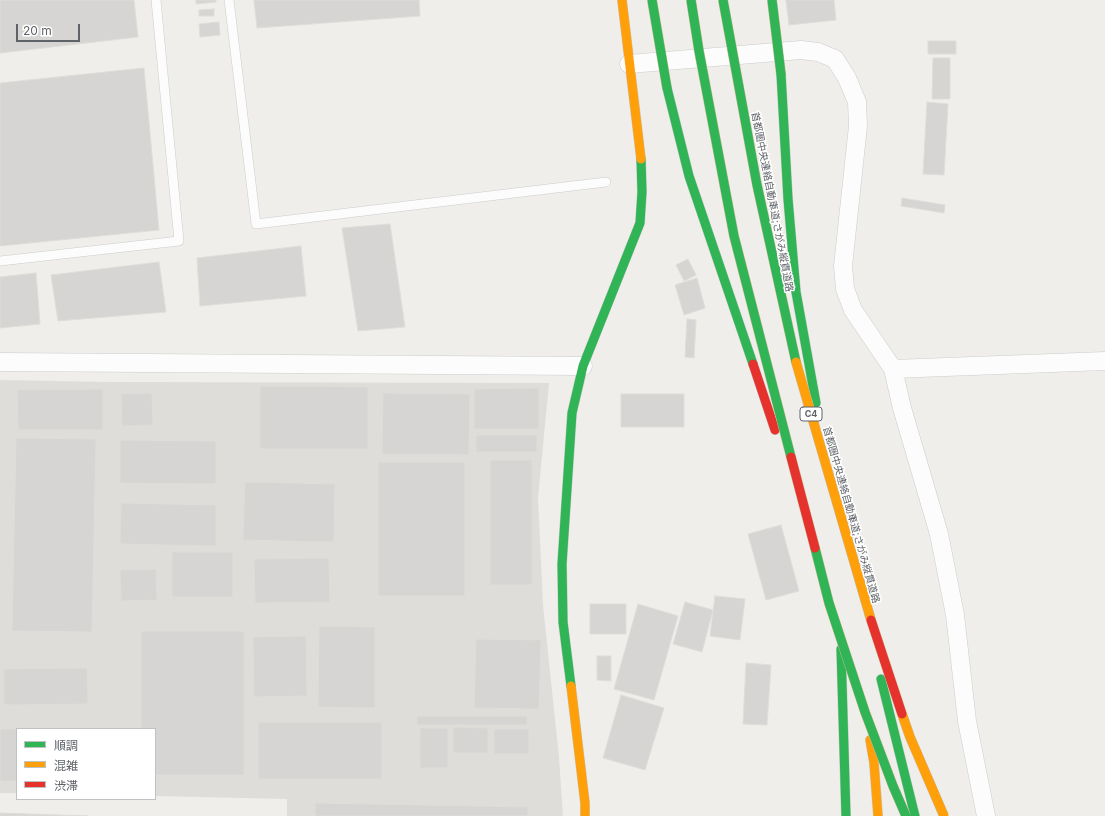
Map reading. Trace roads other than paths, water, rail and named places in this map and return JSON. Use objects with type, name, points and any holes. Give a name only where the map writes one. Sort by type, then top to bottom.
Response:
[{"type":"main road","points":[[585,816],[585,803],[563,622],[562,564],[572,413],[583,366],[640,223],[642,192],[641,160],[622,0]]},
{"type":"main road","points":[[652,0],[667,88],[689,176],[801,505],[841,642],[864,708],[874,763],[878,816]]},
{"type":"main road","points":[[691,0],[699,51],[734,236],[829,603],[865,712],[906,816]]},
{"type":"main road","name":"首都圏中央連絡自動車道;さがみ縦貫道路","points":[[723,0],[757,185],[792,347],[868,612],[887,672],[910,737],[944,816]]},
{"type":"main road","points":[[772,0],[781,74],[788,199],[796,292],[835,504],[915,816]]},
{"type":"main road","points":[[841,642],[846,816]]},
{"type":"main road","points":[[894,732],[898,816]]},
{"type":"street","points":[[629,64],[801,50],[818,52],[835,60],[847,78],[857,102],[858,126],[843,266],[845,289],[853,310],[893,369],[902,408],[938,534],[955,615],[966,721],[986,816]]},
{"type":"street","points":[[893,369],[1105,361]]},
{"type":"street","points":[[0,362],[583,366]]},
{"type":"lane","points":[[0,261],[179,241],[156,0]]},
{"type":"lane","points":[[229,0],[256,224],[606,182]]}]
